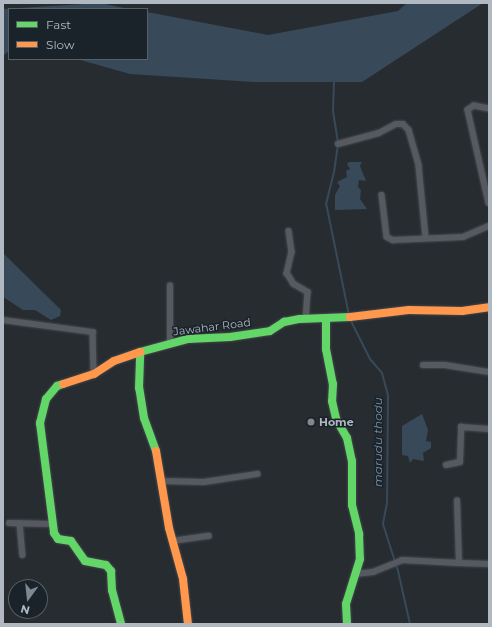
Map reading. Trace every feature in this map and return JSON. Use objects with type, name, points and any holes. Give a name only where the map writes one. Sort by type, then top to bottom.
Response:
[{"type":"street","points":[[489,109],[474,106],[468,110],[488,192],[489,204]]},
{"type":"street","points":[[338,144],[379,133],[396,124],[403,124],[409,130],[419,166],[426,237]]},
{"type":"street","points":[[382,195],[387,237],[394,240],[426,237],[463,237],[489,226]]},
{"type":"street","points":[[289,231],[292,252],[287,273],[294,284],[308,292],[306,319]]},
{"type":"street","points":[[170,286],[170,343]]},
{"type":"street","name":"Jawahar Road","points":[[51,524],[41,414],[49,393],[57,386],[94,374],[114,361],[170,343],[270,331],[284,322],[306,319],[326,320],[395,311],[462,311],[489,307]]},
{"type":"street","points":[[3,320],[92,332],[94,374]]},
{"type":"street","points":[[326,320],[326,348],[333,384],[332,401],[336,419],[347,438],[352,461],[352,505],[359,534],[360,559],[346,604],[347,624]]},
{"type":"street","points":[[140,352],[139,388],[144,418],[156,448],[172,541],[183,579],[188,624]]},
{"type":"street","points":[[423,365],[444,365],[489,372]]},
{"type":"street","points":[[446,465],[460,462],[461,427],[489,429]]},
{"type":"street","points":[[161,481],[204,482],[257,474]]},
{"type":"street","points":[[457,501],[458,563]]},
{"type":"street","points":[[9,523],[51,524],[58,539],[71,541],[85,561],[106,565],[110,571],[112,590],[121,624]]},
{"type":"street","points":[[20,523],[23,555]]},
{"type":"street","points":[[172,541],[209,536]]},
{"type":"street","points":[[355,574],[373,572],[402,560],[489,564]]},
{"type":"water","points":[[100,3],[124,8],[19,8]]},
{"type":"water","points":[[407,3],[483,3],[362,82],[254,82],[130,74],[81,60],[148,60],[148,12],[268,35],[398,11]]},
{"type":"water","points":[[3,9],[8,9],[8,52],[3,56]]},
{"type":"water","points":[[349,162],[362,162],[360,166],[366,181],[359,180],[358,187],[361,190],[360,199],[367,209],[335,210],[335,195],[340,186],[337,182],[347,177],[346,171],[350,169],[347,164]]},
{"type":"water","points":[[3,253],[61,310],[60,316],[51,320],[35,310],[23,310],[3,297]]},
{"type":"water","points":[[422,414],[428,430],[426,441],[431,442],[431,448],[423,453],[424,461],[413,459],[410,463],[408,456],[402,455],[402,426]]},
{"type":"waterway","points":[[334,82],[333,111],[338,144],[334,172],[326,203],[349,315]]},
{"type":"waterway","name":"marudu thodu","points":[[350,319],[370,359],[382,373],[388,395],[387,503],[383,524],[398,571],[410,624]]},
{"type":"traffic: fast","points":[[156,451],[144,418],[139,388],[140,352],[188,339],[230,337],[270,331],[284,322],[300,319],[350,317]]},
{"type":"traffic: fast","points":[[326,320],[326,349],[333,384],[332,401],[336,419],[347,438],[352,461],[352,505],[359,534],[360,559],[346,604],[347,624]]},
{"type":"traffic: fast","points":[[63,384],[57,386],[46,399],[40,423],[54,533],[58,539],[71,541],[85,561],[106,565],[111,571],[112,590],[121,624]]},
{"type":"traffic: slow","points":[[350,317],[409,310],[462,311],[489,307]]},
{"type":"traffic: slow","points":[[63,384],[94,374],[114,361],[140,352]]},
{"type":"traffic: slow","points":[[156,451],[169,528],[183,579],[188,624]]},
{"type":"place","name":"Home","points":[[311,422]]}]
